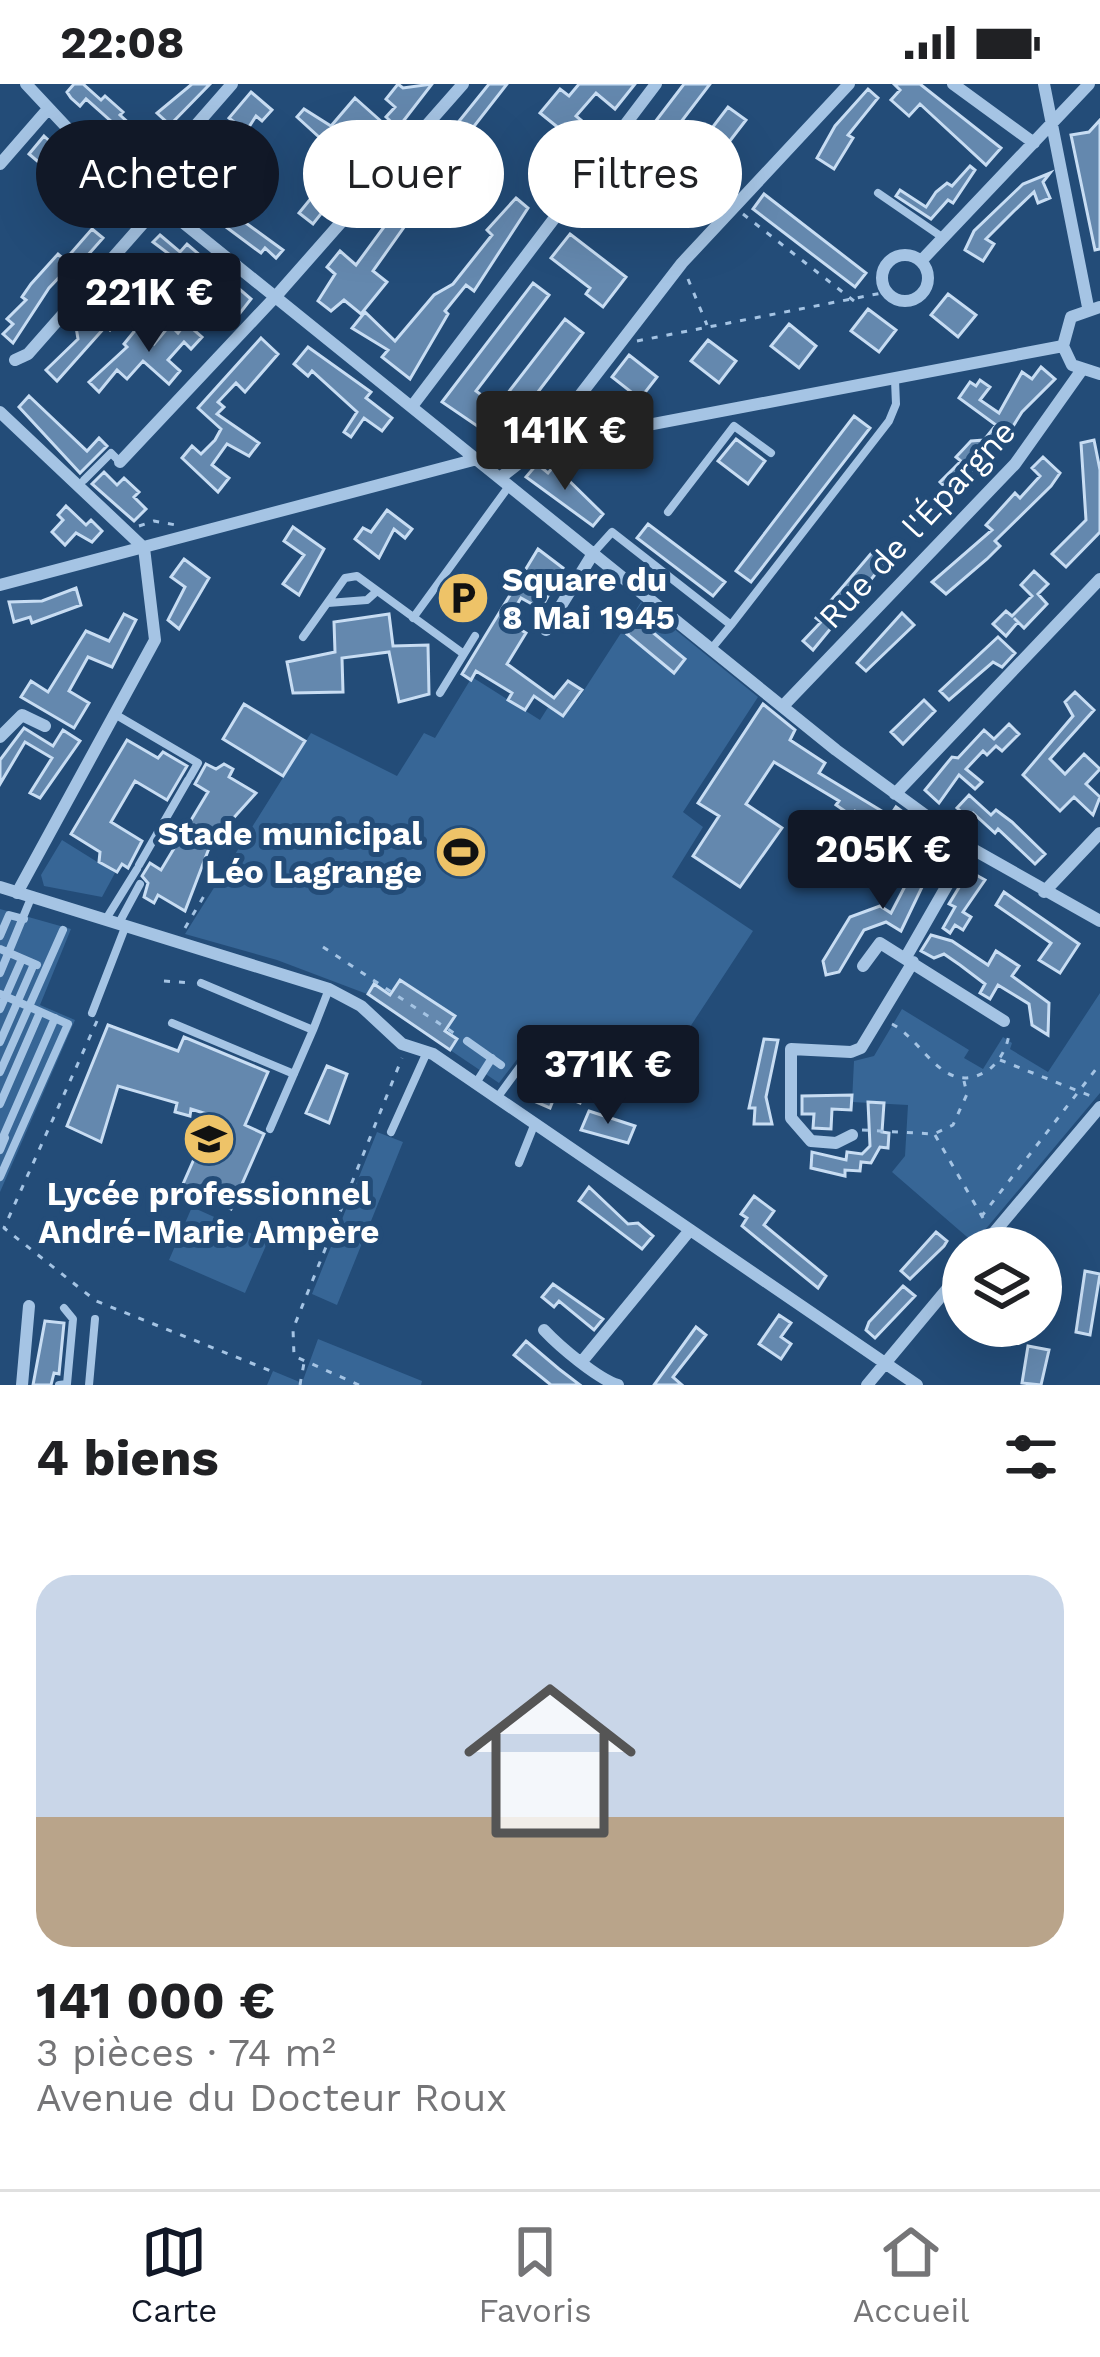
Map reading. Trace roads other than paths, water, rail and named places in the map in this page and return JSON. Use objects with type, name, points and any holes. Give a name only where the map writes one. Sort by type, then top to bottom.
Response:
[{"type":"street","points":[[26,84],[61,120]]},
{"type":"street","points":[[200,120],[232,84]]},
{"type":"street","points":[[120,462],[277,295],[463,84]]},
{"type":"street","points":[[413,405],[656,84]]},
{"type":"street","points":[[565,443],[564,416],[682,263],[849,84]]},
{"type":"street","points":[[953,84],[1034,143]]},
{"type":"street","points":[[1044,84],[1094,307],[1065,326],[1063,346],[1081,371],[1100,374]]},
{"type":"street","points":[[921,261],[1089,84]]},
{"type":"street","points":[[0,164],[48,109]]},
{"type":"street","points":[[15,360],[28,354],[139,228]]},
{"type":"street","points":[[193,228],[896,794],[969,847],[1100,921]]},
{"type":"street","points":[[907,255],[921,261],[928,278],[921,295],[904,301],[887,292],[882,278],[892,259],[907,255]]},
{"type":"street","points":[[0,585],[478,459],[1063,346]]},
{"type":"street","name":"Rue de l'Épargne","points":[[783,706],[1015,464],[1081,371]]},
{"type":"street","points":[[0,412],[144,548],[155,640],[24,895]]},
{"type":"street","points":[[506,481],[543,447]]},
{"type":"street","points":[[546,630],[593,552]]},
{"type":"street","points":[[896,794],[1100,579]]},
{"type":"street","points":[[0,737],[22,715],[45,726]]},
{"type":"street","points":[[1044,892],[1100,833]]},
{"type":"street","points":[[852,1135],[836,1143],[811,1141],[790,1118],[790,1049],[851,1052],[861,1048],[969,847]]},
{"type":"street","points":[[0,887],[329,989],[361,1006],[368,1018],[408,1046],[428,1051],[917,1385]]},
{"type":"street","points":[[863,966],[880,944],[1004,1021]]},
{"type":"street","points":[[999,1227],[1100,1102]]},
{"type":"street","points":[[584,1359],[691,1231]]},
{"type":"street","points":[[866,1385],[942,1295]]},
{"type":"street","points":[[22,1385],[28,1306]]},
{"type":"street","points":[[544,1330],[584,1359],[599,1379],[618,1385]]},
{"type":"lane","points":[[878,194],[944,238]]},
{"type":"lane","points":[[712,648],[889,421],[896,404],[895,380]]},
{"type":"lane","points":[[668,512],[734,426],[736,410]]},
{"type":"lane","points":[[734,426],[771,453]]},
{"type":"lane","points":[[84,480],[111,453],[120,462]]},
{"type":"lane","points":[[412,617],[506,481]]},
{"type":"lane","points":[[593,552],[612,532],[731,625]]},
{"type":"lane","points":[[303,637],[351,576],[461,652]]},
{"type":"lane","points":[[326,603],[367,601],[376,591]]},
{"type":"lane","points":[[440,692],[461,652],[476,636]]},
{"type":"lane","points":[[96,1014],[117,923],[138,867],[198,763],[118,716]]},
{"type":"lane","points":[[117,923],[140,884]]},
{"type":"lane","points":[[0,973],[4,951],[24,919],[24,895]]},
{"type":"lane","points":[[0,936],[9,915],[24,919]]},
{"type":"lane","points":[[15,1070],[1,1067],[63,930]]},
{"type":"lane","points":[[4,951],[46,969]]},
{"type":"lane","points":[[0,1009],[22,959]]},
{"type":"lane","points":[[27,1043],[1,1035],[34,964]]},
{"type":"lane","points":[[201,983],[313,1030]]},
{"type":"lane","points":[[270,1129],[329,989]]},
{"type":"lane","points":[[0,1150],[55,1018],[3,995]]},
{"type":"lane","points":[[1,1101],[40,1012]]},
{"type":"lane","points":[[172,1023],[294,1074]]},
{"type":"lane","points":[[467,1041],[502,1065]]},
{"type":"lane","points":[[497,1098],[536,1045]]},
{"type":"lane","points":[[391,1132],[428,1051]]},
{"type":"lane","points":[[476,1083],[492,1058]]},
{"type":"lane","points":[[519,1163],[535,1123]]},
{"type":"lane","points":[[1,1173],[6,1139]]},
{"type":"lane","points":[[59,1385],[67,1384],[73,1319],[64,1308]]},
{"type":"lane","points":[[93,1383],[95,1319]]},
{"type":"place","name":"Square du 8 Mai 1945","points":[[463,598]]},
{"type":"place","name":"Stade municipal Léo Lagrange","points":[[461,852]]},
{"type":"place","name":"Lycée professionnel André-Marie Ampère","points":[[209,1139]]}]
